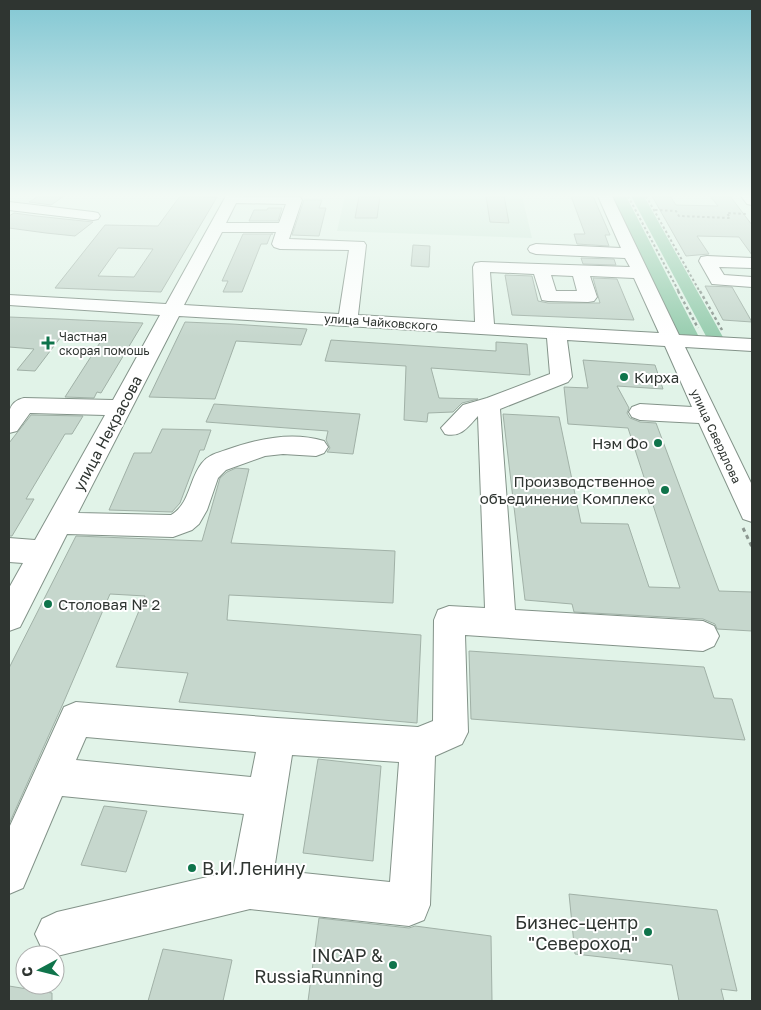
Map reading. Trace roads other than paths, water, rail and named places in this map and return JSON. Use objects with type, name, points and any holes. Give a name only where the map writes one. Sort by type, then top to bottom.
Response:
[{"type":"street","name":"улица Некрасова","points":[[9,617],[208,243]]},
{"type":"street","points":[[280,243],[358,245],[348,320]]},
{"type":"street","name":"улица Свердлова","points":[[627,243],[752,512]]},
{"type":"street","points":[[536,249],[632,253]]},
{"type":"street","points":[[752,263],[706,261],[718,280],[752,282]]},
{"type":"street","points":[[485,329],[481,268],[641,273]]},
{"type":"street","points":[[541,270],[548,296],[588,298],[580,271]]},
{"type":"street","name":"улица Чайковского","points":[[9,300],[752,345]]},
{"type":"street","points":[[453,428],[471,410],[489,405],[561,377],[556,333]]},
{"type":"street","points":[[9,426],[24,405],[121,408]]},
{"type":"street","points":[[489,405],[501,624]]},
{"type":"street","points":[[640,412],[707,416]]},
{"type":"street","points":[[59,524],[174,526],[183,523],[191,517],[208,472],[219,462],[267,445],[316,447]]},
{"type":"street","points":[[9,550],[43,553]]},
{"type":"street","points":[[9,874],[76,719],[418,746],[450,732],[449,620],[703,636]]},
{"type":"street","points":[[277,736],[250,888],[409,905],[418,746]]},
{"type":"street","points":[[51,776],[266,797]]},
{"type":"lane","points":[[57,934],[250,888]]},
{"type":"place","name":"Частная скорая помошь","points":[[48,343]]},
{"type":"place","name":"Кирха","points":[[624,377]]},
{"type":"place","name":"Нэм Фо","points":[[658,443]]},
{"type":"place","name":"Производственное объединение Комплекс","points":[[665,490]]},
{"type":"place","name":"Столовая № 2","points":[[48,604]]},
{"type":"place","name":"В.И.Ленину","points":[[192,868]]},
{"type":"place","name":"Бизнес-центр \"Североход\"","points":[[648,932]]},
{"type":"place","name":"INCAP & RussiaRunning","points":[[393,965]]}]
